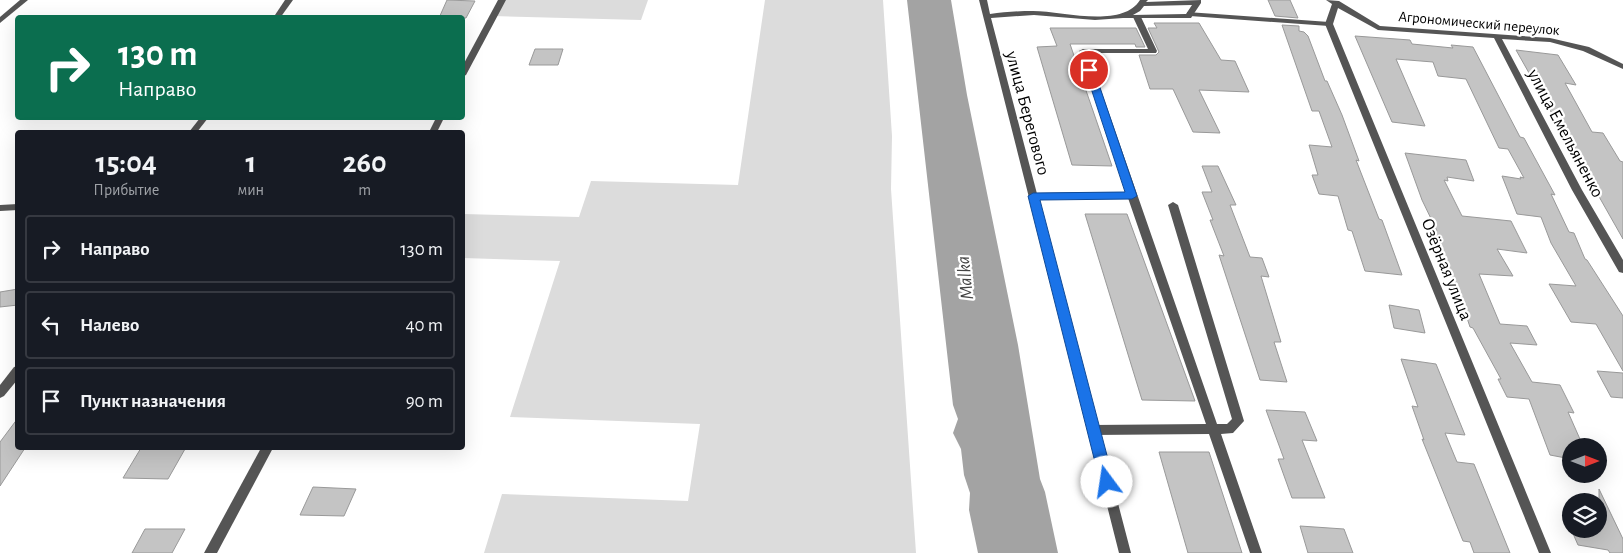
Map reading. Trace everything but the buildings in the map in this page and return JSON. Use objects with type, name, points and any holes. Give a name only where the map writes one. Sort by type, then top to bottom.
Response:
[{"type":"street","points":[[0,21],[24,0]]},
{"type":"street","points":[[278,15],[289,0]]},
{"type":"street","points":[[465,69],[502,0]]},
{"type":"street","name":"улица Берегового","points":[[983,0],[1125,553]]},
{"type":"street","points":[[1126,17],[1144,2],[1197,1],[1190,14]]},
{"type":"street","points":[[987,16],[1033,13],[1087,18],[1188,16],[1190,14],[1329,24],[1333,1]]},
{"type":"street","name":"Агрономический переулок","points":[[1333,1],[1378,28],[1550,40],[1586,49],[1623,67]]},
{"type":"street","points":[[1137,17],[1153,50],[1083,52],[1256,553]]},
{"type":"street","name":"Озёрная улица","points":[[1329,24],[1545,553]]},
{"type":"street","name":"улица Емельяненко","points":[[1497,37],[1577,190],[1623,268]]},
{"type":"street","points":[[195,130],[202,120]]},
{"type":"street","points":[[1033,196],[1132,196]]},
{"type":"street","points":[[1093,430],[1229,429],[1238,422],[1172,205]]},
{"type":"street","points":[[0,208],[15,207]]},
{"type":"street","points":[[0,392],[15,374]]},
{"type":"street","points":[[210,553],[266,450]]},
{"type":"shaded area","points":[[502,0],[648,0],[641,20],[493,16]]},
{"type":"shaded area","points":[[765,0],[883,0],[892,136],[891,189],[916,553],[484,553],[502,494],[688,501],[700,424],[510,417],[560,261],[465,258],[465,214],[579,217],[591,181],[738,185]]},
{"type":"water","name":"Malka","points":[[907,0],[951,0],[967,95],[1018,345],[1040,479],[1045,492],[1058,553],[978,553],[969,510],[970,493],[964,475],[961,449],[953,433],[958,419],[953,405]]},
{"type":"route","points":[[1089,70],[1132,196],[1033,196],[1107,482]]}]
